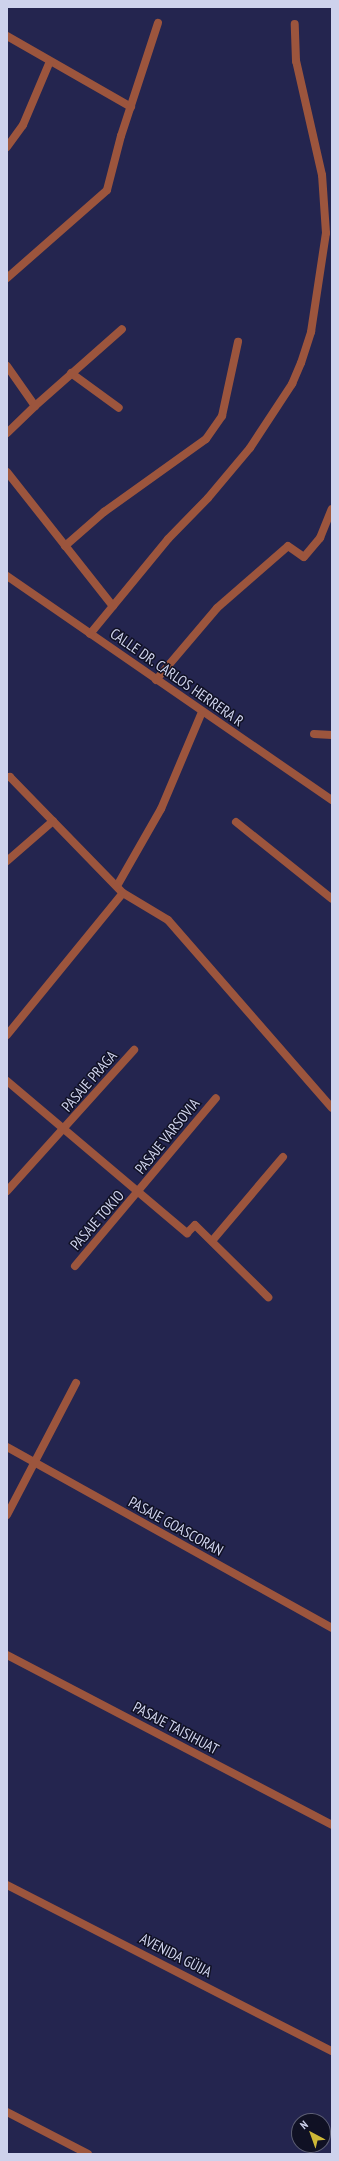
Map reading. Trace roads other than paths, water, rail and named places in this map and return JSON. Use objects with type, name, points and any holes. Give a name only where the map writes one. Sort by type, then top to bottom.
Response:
[{"type":"street","points":[[7,278],[107,190],[131,106],[158,23]]},
{"type":"street","points":[[90,634],[168,538],[208,498],[250,448],[292,384],[303,357],[311,332],[326,233],[322,175],[296,61],[295,24]]},
{"type":"street","points":[[7,36],[131,106]]},
{"type":"street","points":[[7,147],[23,125],[50,61]]},
{"type":"street","points":[[7,433],[71,373],[122,329]]},
{"type":"street","points":[[65,546],[104,512],[206,439],[222,416],[238,342]]},
{"type":"street","points":[[7,366],[36,406]]},
{"type":"street","points":[[71,373],[119,408]]},
{"type":"street","points":[[7,472],[113,606]]},
{"type":"street","points":[[156,680],[217,608],[288,546],[304,557],[320,538],[332,509]]},
{"type":"street","name":"CALLE DR. CARLOS HERRERA R","points":[[7,576],[202,712],[332,800]]},
{"type":"street","points":[[117,886],[161,809],[202,712]]},
{"type":"street","points":[[314,734],[332,735]]},
{"type":"street","points":[[7,777],[10,777],[123,892],[168,920],[332,1108]]},
{"type":"street","points":[[7,861],[53,821]]},
{"type":"street","points":[[236,822],[332,899]]},
{"type":"street","points":[[7,1035],[123,892]]},
{"type":"street","name":"PASAJE PRAGA","points":[[7,1192],[65,1130],[134,1050]]},
{"type":"street","points":[[7,1081],[187,1233],[195,1225],[268,1298]]},
{"type":"street","name":"PASAJE VARSOVIA","points":[[139,1192],[216,1098]]},
{"type":"street","points":[[212,1241],[283,1157]]},
{"type":"street","name":"PASAJE TOKIO","points":[[75,1266],[139,1192]]},
{"type":"street","points":[[7,1515],[76,1383]]},
{"type":"street","name":"PASAJE GOASCORAN","points":[[7,1447],[332,1628]]},
{"type":"street","name":"PASAJE TAISIHUAT","points":[[7,1655],[332,1825]]},
{"type":"street","name":"AVENIDA GÜIJA","points":[[7,1885],[332,2051]]},
{"type":"street","points":[[7,2112],[88,2154]]}]
